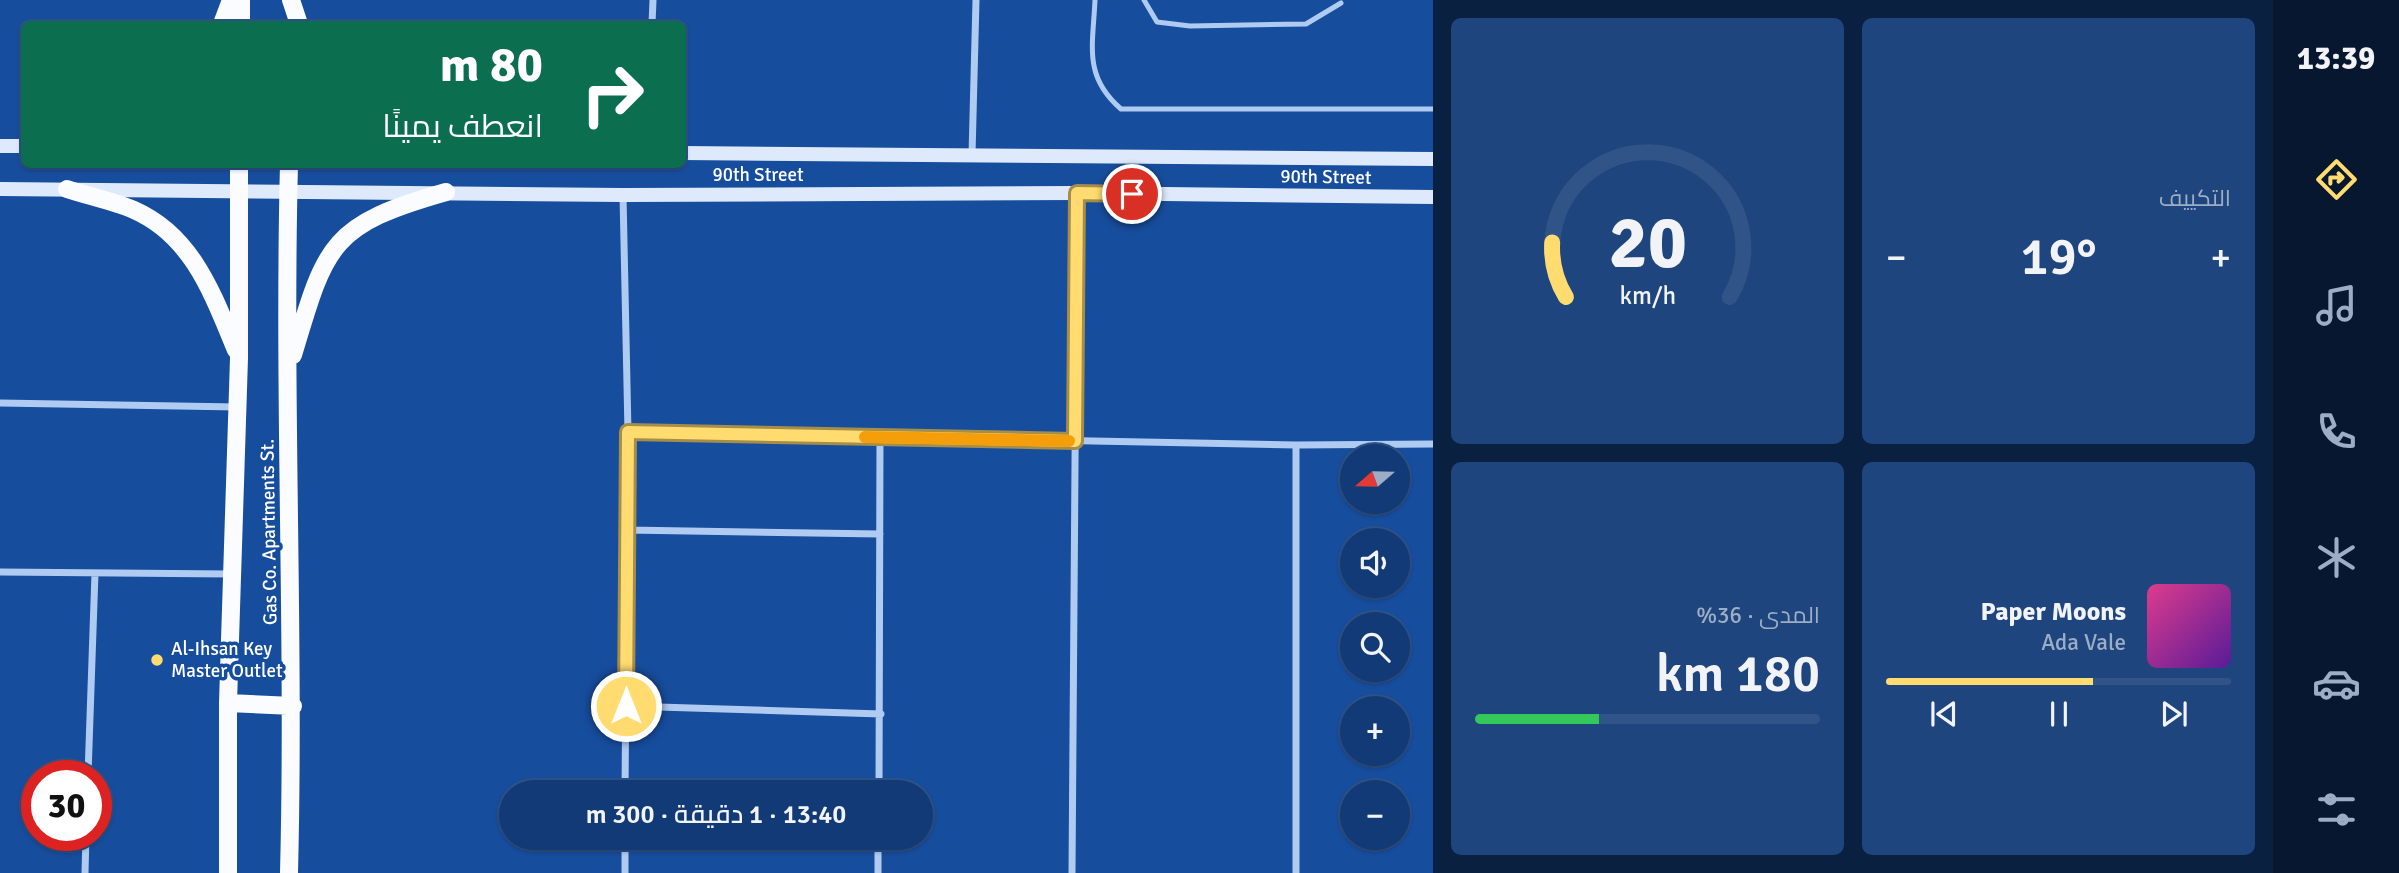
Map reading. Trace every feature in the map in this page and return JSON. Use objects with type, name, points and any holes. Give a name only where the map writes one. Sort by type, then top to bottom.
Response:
[{"type":"main road","points":[[223,21],[231,0]]},
{"type":"main road","points":[[241,21],[242,0]]},
{"type":"main road","points":[[290,0],[290,21]]},
{"type":"main road","points":[[290,0],[298,21]]},
{"type":"main road","points":[[0,146],[21,146]]},
{"type":"main road","name":"90th Street","points":[[686,153],[1433,159]]},
{"type":"main road","name":"Gas Co. Apartments St.","points":[[228,873],[228,703],[239,358],[240,168]]},
{"type":"main road","name":"Gas Co. Apartments St.","points":[[289,168],[287,375],[293,706],[289,873]]},
{"type":"main road","name":"90th Street","points":[[0,189],[623,195],[1077,193],[1433,197]]},
{"type":"main road","points":[[66,190],[134,210],[185,248],[205,276],[239,358]]},
{"type":"main road","points":[[287,375],[316,279],[339,241],[356,227],[400,205],[446,192]]},
{"type":"main road","points":[[228,703],[293,706]]},
{"type":"street","points":[[652,21],[653,0]]},
{"type":"street","points":[[972,155],[976,0]]},
{"type":"street","points":[[1072,873],[1077,193]]},
{"type":"street","points":[[623,195],[628,432],[625,780]]},
{"type":"street","points":[[0,403],[237,407]]},
{"type":"street","points":[[628,432],[1296,445],[1433,444]]},
{"type":"street","points":[[879,780],[880,437]]},
{"type":"street","points":[[1296,445],[1296,873]]},
{"type":"street","points":[[627,530],[880,534]]},
{"type":"street","points":[[0,572],[232,574]]},
{"type":"street","points":[[89,760],[95,573]]},
{"type":"street","points":[[626,706],[881,714]]},
{"type":"street","points":[[625,850],[625,873]]},
{"type":"street","points":[[878,850],[878,873]]},
{"type":"street","points":[[85,873],[86,851]]},
{"type":"lane","points":[[1095,0],[1093,65],[1103,93],[1121,109],[1433,109]]},
{"type":"lane","points":[[1144,0],[1157,22],[1190,26],[1306,24],[1340,3]]},
{"type":"slow traffic","points":[[865,437],[1069,441]]},
{"type":"place","name":"Al-Ihsan Key Master Outlet","points":[[157,660]]},
{"type":"route","points":[[626,706],[628,432],[1075,441],[1077,193],[1132,194]]}]
